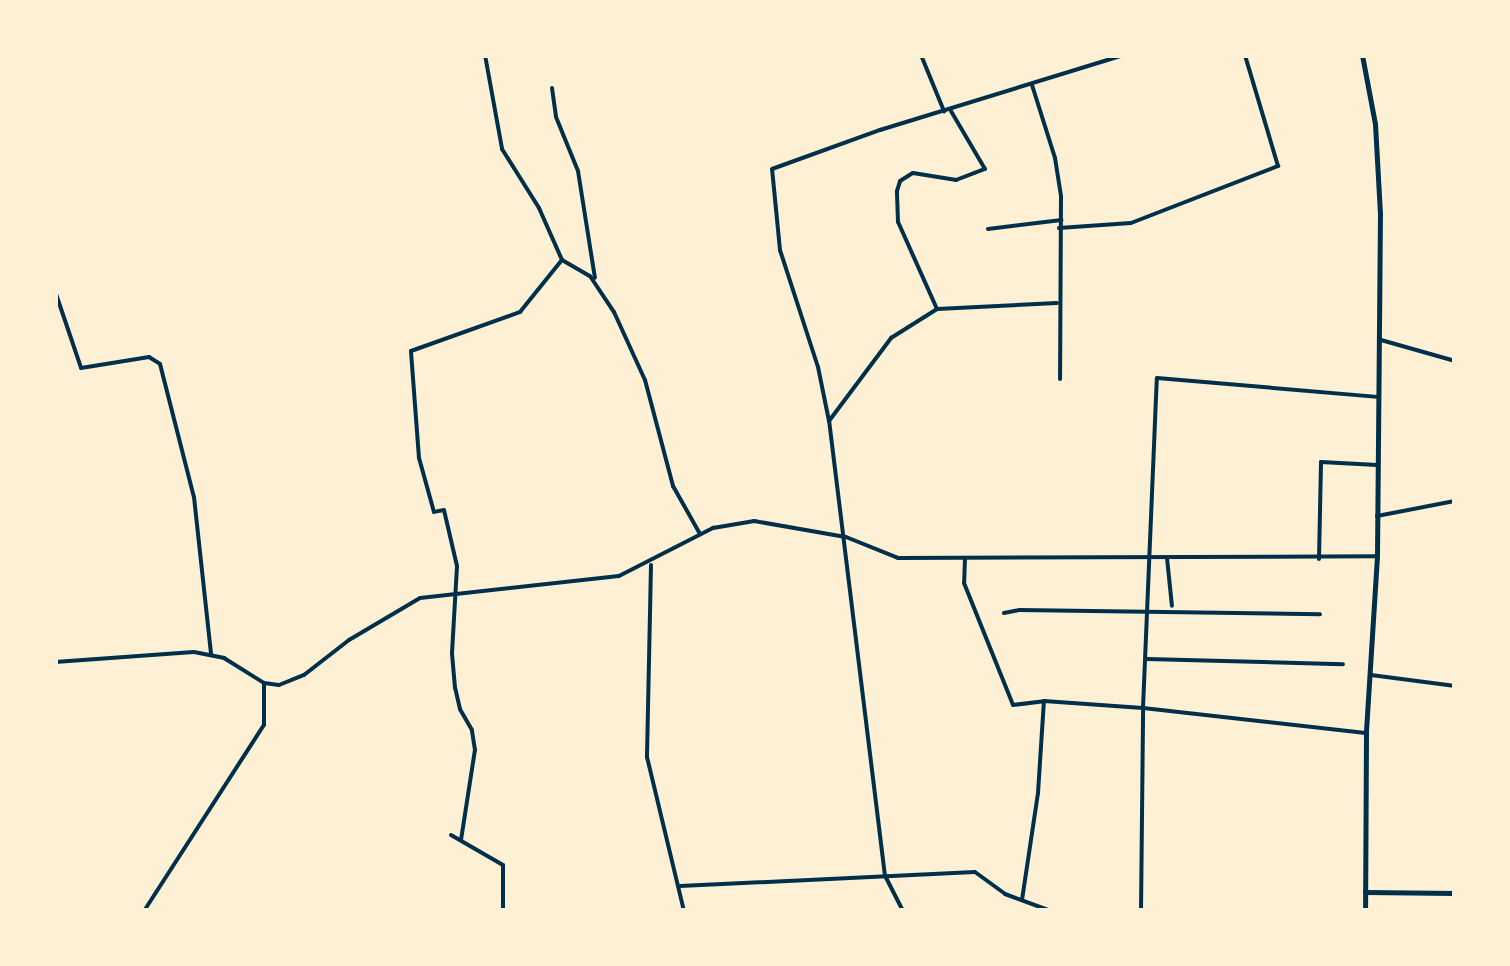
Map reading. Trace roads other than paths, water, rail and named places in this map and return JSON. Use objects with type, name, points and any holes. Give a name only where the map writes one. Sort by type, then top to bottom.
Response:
[{"type":"main road","points":[[1362,55],[1375,124],[1380,213],[1377,556],[1366,733],[1365,911]]},
{"type":"main road","points":[[1365,892],[1455,893]]},
{"type":"street","points":[[485,55],[502,149],[540,208],[562,260],[596,282]]},
{"type":"street","points":[[921,55],[948,112],[984,160],[985,170],[956,180],[912,174],[900,181],[898,222],[937,309]]},
{"type":"street","points":[[903,911],[886,876],[861,704],[846,536],[828,422],[814,354],[780,250],[772,169],[880,130],[1124,55]]},
{"type":"street","points":[[1060,228],[1131,223],[1278,166],[1279,157],[1246,55]]},
{"type":"street","points":[[1032,85],[1056,158],[1062,220],[1057,303],[1060,379]]},
{"type":"street","points":[[552,88],[556,118],[578,172],[596,282],[641,368],[673,486],[700,534]]},
{"type":"street","points":[[988,229],[1062,220]]},
{"type":"street","points":[[461,840],[475,750],[472,730],[455,688],[452,653],[457,566],[444,510],[434,512],[419,458],[411,351],[520,312],[562,260]]},
{"type":"street","points":[[55,292],[82,368],[149,357],[160,364],[194,497],[211,654]]},
{"type":"street","points":[[828,422],[890,338],[937,309],[1057,303]]},
{"type":"street","points":[[1376,339],[1455,361]]},
{"type":"street","points":[[1099,911],[1141,911],[1143,708],[1152,558],[1156,378],[1377,397]]},
{"type":"street","points":[[1319,559],[1321,462],[1377,465]]},
{"type":"street","points":[[1377,516],[1455,501]]},
{"type":"street","points":[[55,662],[176,652],[211,654],[264,683],[279,685],[304,674],[411,602],[458,592],[587,582],[652,563],[700,534],[754,521],[846,536],[898,558],[1377,556]]},
{"type":"street","points":[[966,558],[964,583],[992,648],[1006,697],[1013,705],[1044,701],[1143,708],[1366,733]]},
{"type":"street","points":[[1167,558],[1172,606]]},
{"type":"street","points":[[652,563],[647,757],[684,911]]},
{"type":"street","points":[[1004,613],[1019,610],[1320,614]]},
{"type":"street","points":[[1147,659],[1344,664]]},
{"type":"street","points":[[1371,675],[1455,686]]},
{"type":"street","points":[[144,911],[264,725],[264,683]]},
{"type":"street","points":[[1022,902],[1038,793],[1044,701]]},
{"type":"street","points":[[452,835],[503,866],[507,877],[503,911]]},
{"type":"street","points":[[680,886],[975,872],[1022,902],[1051,911]]}]
